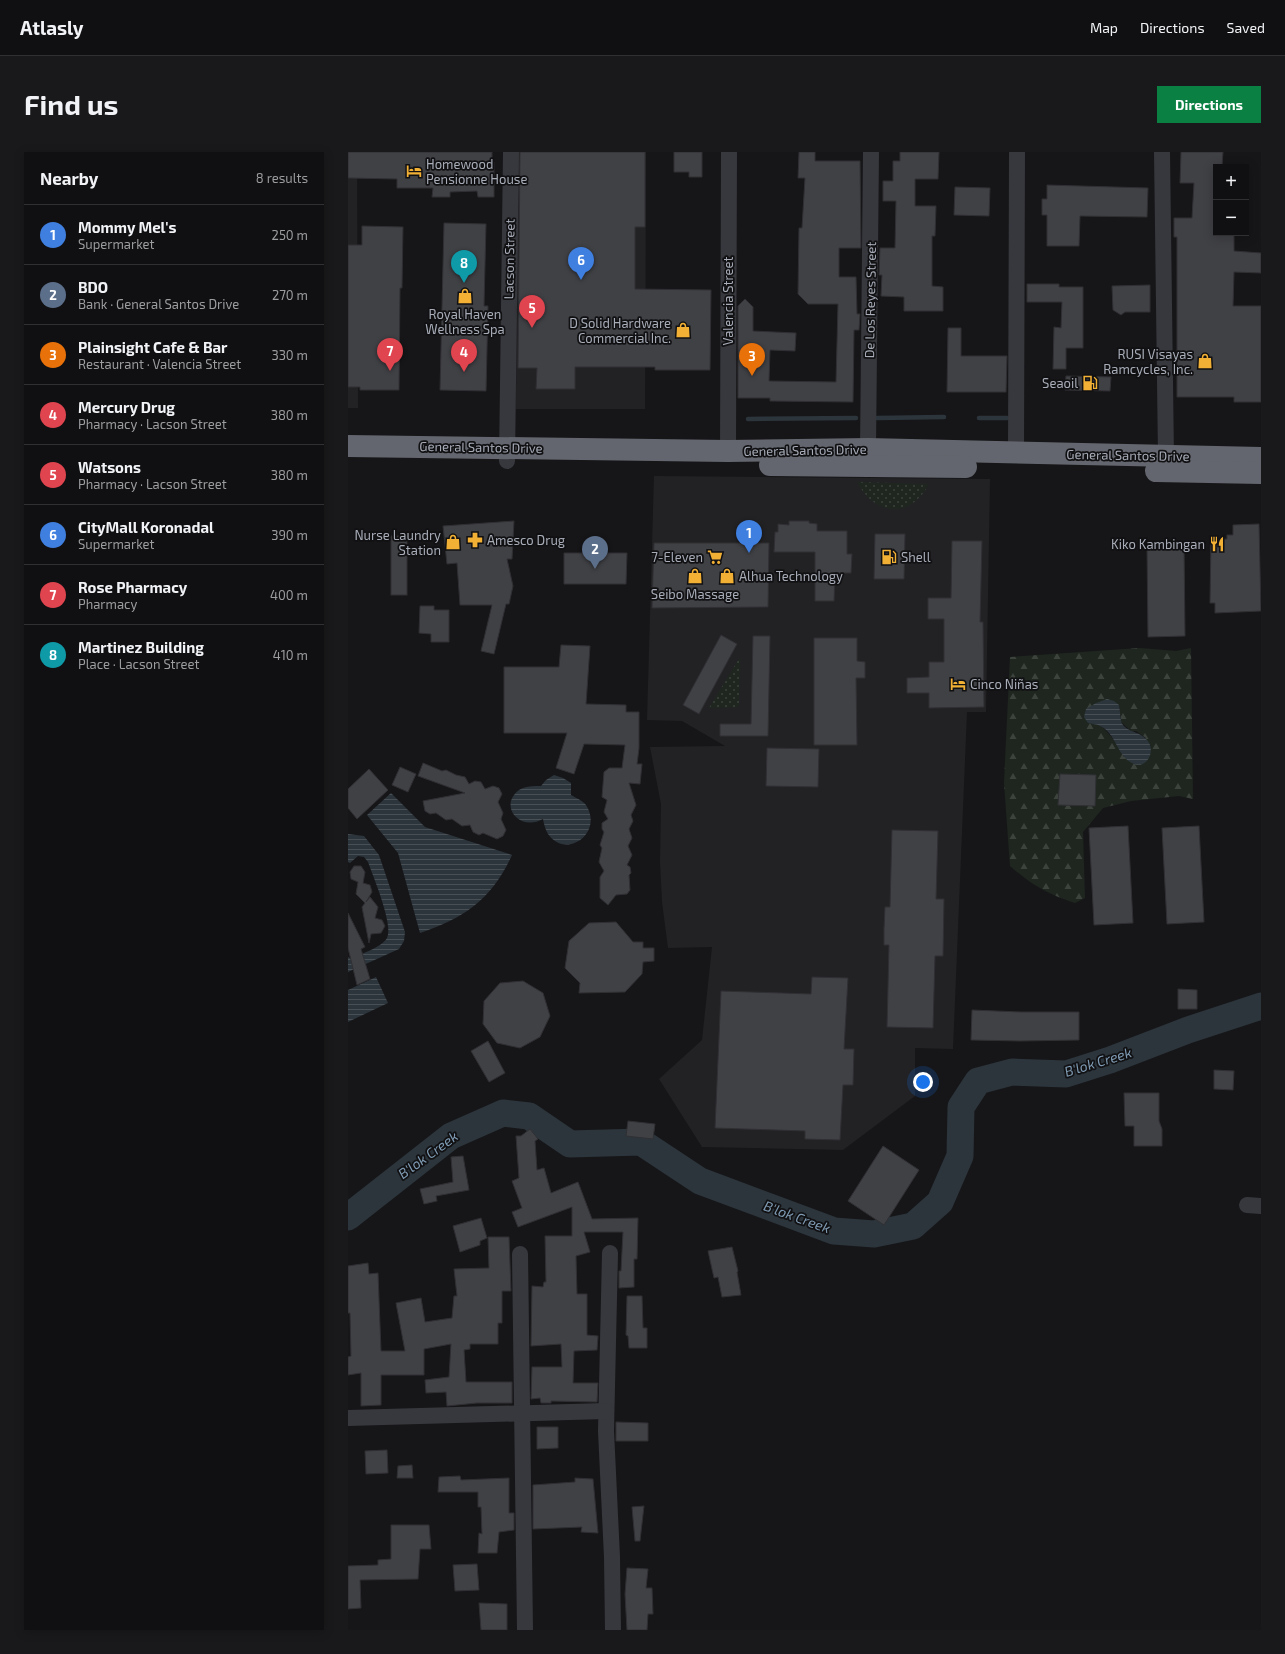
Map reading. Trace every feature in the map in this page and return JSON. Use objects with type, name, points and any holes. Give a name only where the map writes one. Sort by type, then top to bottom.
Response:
[{"type":"highway","name":"General Santos Drive","points":[[348,446],[666,464],[957,467],[1261,473]]},
{"type":"highway","name":"General Santos Drive","points":[[348,460],[507,454],[868,449],[1261,458]]},
{"type":"street","name":"Lacson Street","points":[[507,454],[511,152]]},
{"type":"street","name":"Valencia Street","points":[[728,450],[729,152]]},
{"type":"street","name":"De Los Reyes Street","points":[[868,449],[871,152]]},
{"type":"street","points":[[1016,152],[1016,453]]},
{"type":"street","points":[[1162,152],[1166,457]]},
{"type":"street","points":[[610,1253],[606,1411],[612,1557],[613,1630]]},
{"type":"street","points":[[520,1254],[525,1630]]},
{"type":"street","points":[[348,1418],[606,1411]]},
{"type":"shaded area","points":[[348,152],[357,152],[358,408],[348,408]]},
{"type":"shaded area","points":[[517,152],[646,152],[645,409],[516,409]]},
{"type":"shaded area","points":[[654,476],[990,479],[986,712],[967,712],[953,1049],[915,1048],[915,1096],[843,1150],[702,1147],[659,1079],[702,1040],[712,947],[668,948],[662,902],[660,862],[661,804],[650,747],[725,746],[682,721],[647,720]]},
{"type":"shaded area","points":[[1107,699],[1114,701],[1119,705],[1123,725],[1144,737],[1150,744],[1150,754],[1146,762],[1137,765],[1127,760],[1105,729],[1088,723],[1084,717],[1086,709]]},
{"type":"shaded area","points":[[554,775],[571,783],[571,795],[581,800],[586,805],[590,815],[590,825],[587,833],[573,844],[564,844],[556,841],[548,834],[543,819],[535,822],[527,822],[520,820],[511,810],[513,796],[519,790],[527,787],[541,786],[546,780]]},
{"type":"shaded area","points":[[391,793],[425,827],[512,855],[496,884],[475,905],[451,921],[420,933],[398,853],[367,815]]},
{"type":"shaded area","points":[[348,834],[364,836],[379,855],[405,932],[404,941],[399,949],[348,972],[348,957],[350,958],[365,953],[381,944],[387,938],[388,923],[368,862],[364,857],[358,856],[350,863],[348,862]]},
{"type":"shaded area","points":[[376,977],[388,1003],[348,1022],[348,990]]},
{"type":"green space","points":[[857,482],[929,484],[921,496],[912,504],[903,508],[893,509],[883,507],[873,502],[864,493]]},
{"type":"green space","points":[[1140,648],[1176,651],[1191,648],[1193,799],[1179,796],[1131,801],[1103,808],[1083,832],[1085,898],[1075,903],[1040,888],[1010,866],[1004,783],[1010,657]],"holes":[[[1119,705],[1121,722],[1131,731],[1136,731],[1146,738],[1124,757],[1114,740],[1101,726]]]},
{"type":"green space","points":[[740,657],[739,707],[709,708]]},
{"type":"building","points":[[348,152],[492,152],[492,162],[494,162],[494,197],[478,197],[477,191],[450,192],[450,197],[432,197],[433,188],[397,188],[397,179],[348,178]]},
{"type":"building","points":[[520,152],[645,152],[645,227],[635,227],[635,289],[711,290],[710,370],[655,370],[655,367],[575,367],[575,389],[536,389],[537,368],[518,368]]},
{"type":"building","points":[[674,152],[702,152],[702,177],[689,177],[689,172],[674,172]]},
{"type":"building","points":[[799,152],[815,152],[815,161],[860,161],[861,248],[839,248],[839,277],[856,277],[857,314],[860,314],[859,330],[854,330],[853,402],[770,401],[770,398],[738,398],[738,306],[745,299],[753,307],[753,331],[796,333],[795,351],[770,350],[769,381],[836,382],[838,304],[808,304],[798,294],[799,228],[802,228],[805,178],[798,178]]},
{"type":"building","points":[[900,152],[939,152],[938,179],[915,179],[915,206],[936,206],[935,236],[932,236],[932,286],[943,287],[943,311],[904,311],[904,297],[881,296],[882,275],[879,275],[880,248],[895,248],[896,201],[883,201],[883,181],[893,181],[893,161],[900,161]]},
{"type":"building","points":[[1181,152],[1223,152],[1222,164],[1213,164],[1213,236],[1234,236],[1234,251],[1261,253],[1261,273],[1234,272],[1233,306],[1261,306],[1261,402],[1234,402],[1234,397],[1177,397],[1177,237],[1174,237],[1174,218],[1192,218],[1194,183],[1180,183]]},
{"type":"building","points":[[1047,185],[1148,188],[1147,217],[1080,216],[1079,246],[1047,246],[1047,215],[1042,215],[1042,199],[1047,199]]},
{"type":"building","points":[[955,187],[990,188],[989,216],[954,215]]},
{"type":"building","points":[[444,223],[486,224],[484,306],[488,306],[486,391],[440,390]]},
{"type":"building","points":[[362,226],[403,227],[402,288],[400,288],[399,390],[360,390],[360,387],[348,387],[348,245],[362,245]]},
{"type":"building","points":[[1027,284],[1059,284],[1059,287],[1083,287],[1083,348],[1066,348],[1066,369],[1053,369],[1054,327],[1061,328],[1062,302],[1027,302]]},
{"type":"building","points":[[1150,285],[1150,312],[1125,312],[1121,315],[1113,310],[1112,286]]},
{"type":"building","points":[[948,328],[961,328],[961,356],[1007,356],[1006,392],[947,392]]},
{"type":"building","points":[[1066,376],[1111,377],[1110,391],[1065,390]]},
{"type":"building","points":[[514,521],[512,559],[507,559],[513,586],[509,604],[506,604],[494,654],[481,651],[492,605],[460,605],[457,563],[447,564],[443,526]]},
{"type":"building","points":[[789,521],[809,521],[809,523],[817,524],[817,531],[847,531],[847,554],[852,554],[851,573],[835,573],[834,601],[815,601],[815,552],[774,552],[775,532],[778,532],[778,524],[789,525]]},
{"type":"building","points":[[1259,524],[1261,611],[1215,613],[1215,603],[1210,603],[1211,540],[1227,539],[1227,535],[1233,535],[1233,525]]},
{"type":"building","points":[[875,534],[905,534],[904,579],[874,579]]},
{"type":"building","points":[[391,536],[407,536],[407,595],[391,595]]},
{"type":"building","points":[[952,541],[982,541],[980,622],[983,622],[984,707],[929,708],[929,693],[907,693],[907,678],[929,677],[929,662],[944,662],[944,619],[928,619],[928,598],[951,598]]},
{"type":"building","points":[[654,543],[769,543],[768,607],[652,608]]},
{"type":"building","points":[[1147,546],[1184,546],[1185,636],[1148,637]]},
{"type":"building","points":[[564,553],[627,553],[626,584],[564,584]]},
{"type":"building","points":[[420,606],[434,606],[434,610],[449,610],[449,642],[431,642],[431,634],[419,633]]},
{"type":"building","points":[[721,635],[737,644],[699,714],[683,705]]},
{"type":"building","points":[[753,636],[770,636],[768,736],[720,736],[720,724],[751,724]]},
{"type":"building","points":[[814,638],[857,638],[857,661],[865,662],[865,678],[856,678],[857,745],[814,745]]},
{"type":"building","points":[[561,645],[590,646],[586,704],[626,705],[626,712],[639,712],[639,748],[637,764],[642,764],[640,784],[629,783],[636,805],[631,815],[633,821],[629,829],[632,838],[628,846],[632,855],[627,865],[630,867],[631,873],[629,875],[630,890],[627,894],[616,895],[608,905],[600,898],[600,877],[604,871],[599,862],[602,848],[600,845],[604,832],[602,829],[602,823],[608,819],[604,812],[607,800],[602,797],[604,772],[609,768],[622,768],[625,745],[584,744],[574,774],[556,768],[567,733],[504,733],[504,667],[559,667]]},
{"type":"building","points":[[767,748],[819,749],[818,787],[766,786]]},
{"type":"building","points":[[423,763],[442,771],[446,770],[456,775],[465,777],[469,784],[475,781],[481,782],[485,789],[493,786],[499,788],[502,794],[498,802],[503,813],[501,819],[506,830],[503,836],[497,839],[483,833],[479,835],[473,832],[470,825],[462,826],[452,819],[446,820],[436,813],[430,814],[425,811],[423,801],[465,793],[418,776]]},
{"type":"building","points":[[400,767],[416,774],[408,792],[392,785]]},
{"type":"building","points":[[369,769],[388,790],[357,819],[348,808],[348,789]]},
{"type":"building","points":[[1060,774],[1096,775],[1095,806],[1058,805]]},
{"type":"building","points":[[1128,826],[1133,923],[1094,925],[1089,828]]},
{"type":"building","points":[[1199,826],[1204,922],[1167,924],[1162,828]]},
{"type":"building","points":[[892,830],[938,831],[936,899],[944,899],[943,956],[935,956],[933,1028],[887,1027],[889,945],[884,945],[884,929],[885,907],[890,907]]},
{"type":"building","points":[[354,866],[361,866],[365,872],[363,883],[370,885],[372,892],[366,902],[370,897],[378,907],[375,918],[382,920],[385,926],[381,933],[371,934],[369,943],[362,907],[365,903],[356,894],[358,882],[351,879],[350,872]]},
{"type":"building","points":[[348,913],[365,947],[361,949],[370,979],[357,985],[348,948]]},
{"type":"building","points":[[616,922],[633,942],[643,942],[643,948],[654,948],[654,961],[643,962],[642,974],[625,992],[579,993],[580,983],[565,968],[569,941],[589,923]]},
{"type":"building","points":[[812,977],[848,978],[844,1049],[854,1049],[853,1085],[843,1085],[840,1140],[805,1139],[805,1131],[715,1128],[721,991],[811,994]]},
{"type":"building","points":[[523,981],[543,993],[550,1016],[540,1037],[520,1048],[497,1043],[483,1024],[484,1001],[500,983]]},
{"type":"building","points":[[1178,989],[1197,990],[1197,1009],[1178,1009]]},
{"type":"building","points":[[972,1010],[1079,1012],[1079,1040],[971,1040]]},
{"type":"building","points":[[488,1041],[505,1073],[489,1082],[471,1051]]},
{"type":"building","points":[[1214,1070],[1234,1071],[1233,1090],[1214,1089]]},
{"type":"building","points":[[1124,1093],[1159,1093],[1159,1121],[1162,1129],[1162,1146],[1134,1146],[1134,1126],[1125,1126]]},
{"type":"building","points":[[628,1121],[655,1124],[653,1139],[626,1136]]},
{"type":"building","points":[[530,1129],[538,1139],[535,1141],[537,1170],[544,1168],[551,1193],[578,1182],[592,1219],[638,1218],[637,1259],[634,1259],[634,1287],[619,1288],[619,1271],[621,1271],[623,1232],[584,1232],[590,1252],[576,1256],[577,1294],[587,1294],[587,1335],[598,1336],[597,1350],[574,1351],[573,1383],[598,1383],[597,1402],[551,1401],[551,1403],[541,1403],[540,1398],[531,1399],[532,1367],[562,1367],[561,1344],[531,1346],[532,1286],[543,1287],[544,1282],[546,1282],[545,1236],[572,1236],[572,1207],[518,1227],[512,1212],[522,1208],[512,1181],[519,1178],[516,1136],[521,1136]]},
{"type":"building","points":[[883,1146],[919,1170],[884,1225],[848,1201]]},
{"type":"building","points":[[463,1156],[469,1190],[436,1196],[437,1201],[424,1204],[420,1189],[453,1182],[451,1157]]},
{"type":"building","points":[[481,1218],[487,1238],[480,1241],[480,1245],[460,1252],[453,1226]]},
{"type":"building","points":[[488,1237],[509,1237],[511,1291],[502,1291],[502,1323],[498,1323],[498,1344],[470,1344],[470,1349],[464,1350],[466,1382],[512,1382],[512,1403],[477,1403],[447,1406],[446,1392],[426,1393],[425,1380],[449,1377],[451,1344],[424,1349],[424,1375],[381,1375],[381,1405],[361,1406],[361,1373],[348,1375],[348,1357],[351,1356],[350,1313],[348,1313],[348,1266],[368,1263],[369,1274],[378,1273],[381,1351],[405,1351],[396,1303],[421,1298],[425,1322],[452,1318],[454,1296],[457,1296],[454,1269],[489,1268]]},
{"type":"building","points":[[732,1247],[738,1271],[741,1295],[722,1297],[718,1277],[714,1278],[708,1251]]},
{"type":"building","points":[[627,1296],[642,1296],[643,1328],[647,1328],[647,1348],[629,1348],[628,1336],[626,1335]]},
{"type":"building","points":[[616,1422],[648,1423],[648,1441],[616,1441]]},
{"type":"building","points":[[537,1427],[558,1427],[558,1448],[537,1449]]},
{"type":"building","points":[[387,1450],[388,1473],[366,1474],[365,1451]]},
{"type":"building","points":[[412,1465],[413,1478],[397,1478],[398,1466]]},
{"type":"building","points":[[460,1476],[461,1480],[509,1478],[509,1513],[514,1513],[514,1530],[499,1532],[497,1553],[478,1553],[479,1533],[482,1534],[481,1507],[478,1507],[478,1492],[438,1492],[439,1477]]},
{"type":"building","points":[[575,1478],[593,1479],[598,1533],[581,1532],[582,1527],[533,1529],[533,1485],[575,1482]]},
{"type":"building","points":[[644,1506],[640,1541],[635,1541],[632,1507]]},
{"type":"building","points":[[391,1525],[429,1525],[431,1549],[420,1549],[418,1579],[360,1580],[361,1608],[348,1609],[348,1566],[378,1565],[378,1560],[391,1559]]},
{"type":"building","points":[[477,1564],[479,1590],[455,1591],[453,1565]]},
{"type":"building","points":[[627,1568],[648,1569],[646,1588],[652,1588],[653,1614],[648,1614],[647,1630],[627,1630],[625,1594]]},
{"type":"building","points":[[479,1603],[507,1604],[507,1630],[481,1630]]},
{"type":"waterway","points":[[877,418],[944,417]]},
{"type":"waterway","points":[[748,419],[856,418]]},
{"type":"waterway","points":[[979,418],[1007,418]]},
{"type":"waterway","name":"B'lok Creek","points":[[348,1217],[451,1136],[503,1113],[529,1116],[570,1144],[641,1142],[700,1181],[834,1231],[874,1234],[913,1226],[940,1202],[960,1156],[961,1107],[978,1081],[1012,1072],[1066,1074],[1110,1060],[1188,1030],[1261,1006]]},
{"type":"place","name":"Homewood Pensionne House","points":[[414,171]]},
{"type":"place","name":"CityMall Koronadal","points":[[581,280]]},
{"type":"place","name":"Martinez Building","points":[[464,283]]},
{"type":"place","name":"Royal Haven Wellness Spa","points":[[465,296]]},
{"type":"place","name":"Watsons","points":[[532,328]]},
{"type":"place","name":"D Solid Hardware Commercial Inc.","points":[[683,330]]},
{"type":"place","name":"RUSI Visayas Ramcycles, Inc.","points":[[1205,361]]},
{"type":"place","name":"Rose Pharmacy","points":[[390,371]]},
{"type":"place","name":"Mercury Drug","points":[[464,372]]},
{"type":"place","name":"Plainsight Cafe & Bar","points":[[752,376]]},
{"type":"place","name":"Seaoil","points":[[1090,383]]},
{"type":"place","name":"Amesco Drug","points":[[475,540]]},
{"type":"place","name":"Nurse Laundry Station","points":[[453,542]]},
{"type":"place","name":"Kiko Kambingan","points":[[1217,544]]},
{"type":"place","name":"Mommy Mel's","points":[[749,553]]},
{"type":"place","name":"7-Eleven","points":[[715,557]]},
{"type":"place","name":"Shell","points":[[889,557]]},
{"type":"place","name":"BDO","points":[[595,569]]},
{"type":"place","name":"Seibo Massage","points":[[695,576]]},
{"type":"place","name":"Alhua Technology","points":[[727,576]]},
{"type":"place","name":"Cinco Niñas","points":[[958,684]]}]
